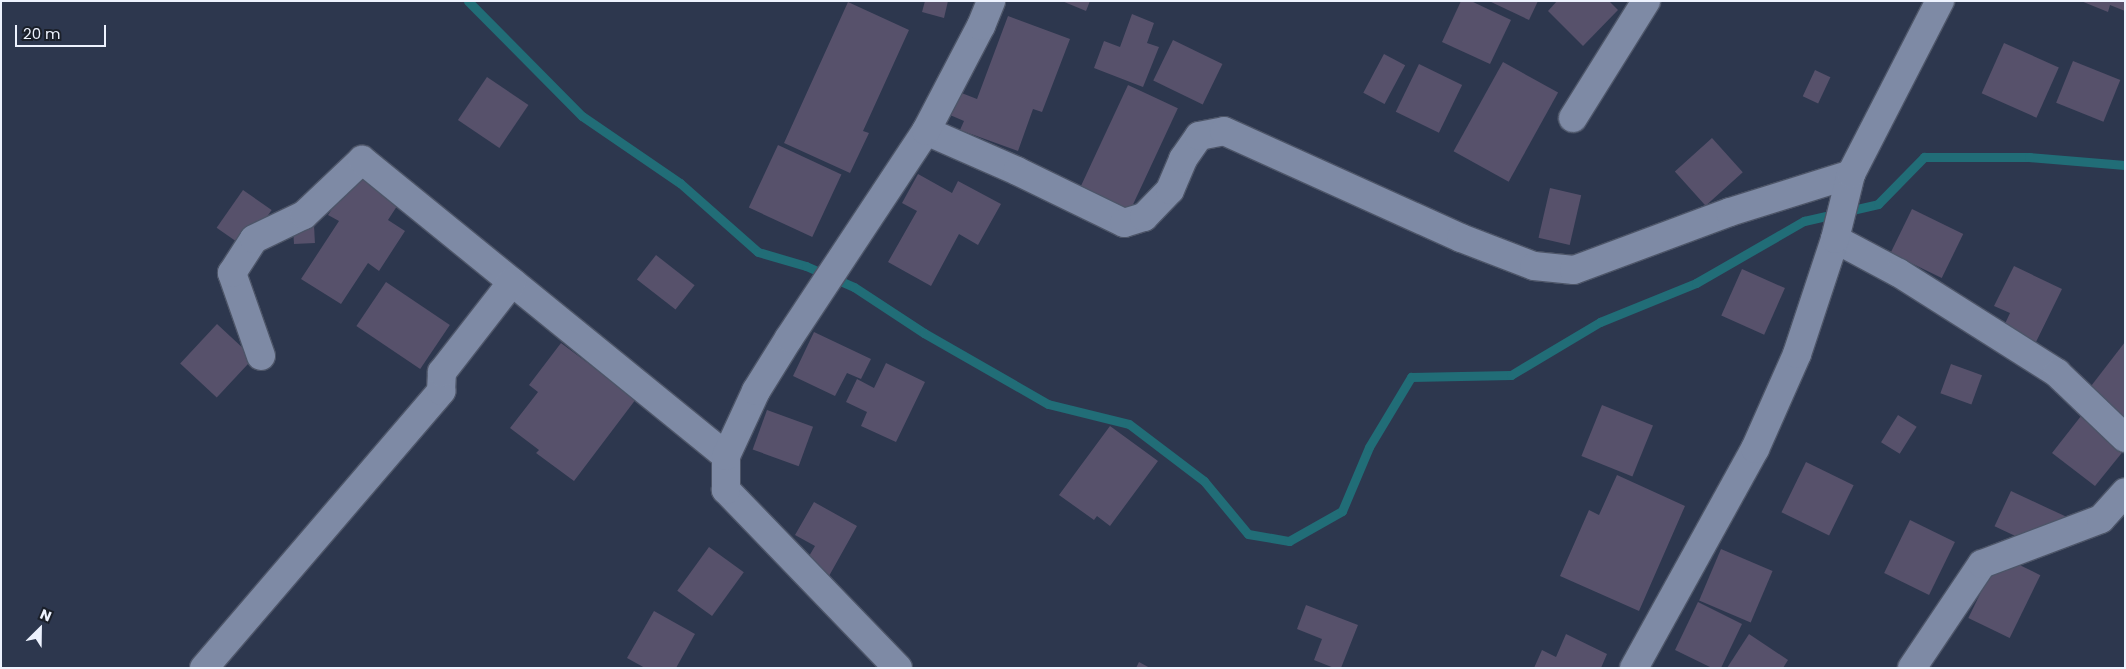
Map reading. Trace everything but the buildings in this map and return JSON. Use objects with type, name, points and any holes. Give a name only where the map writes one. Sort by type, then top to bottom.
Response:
[{"type":"street","points":[[898,668],[726,490],[726,456],[756,391],[926,131],[981,26],[991,1]]},
{"type":"street","points":[[1573,118],[1646,1]]},
{"type":"street","points":[[1634,668],[1755,449],[1797,354],[1840,220],[1851,174],[1940,1]]},
{"type":"street","points":[[926,131],[1018,171],[1124,223],[1144,217],[1170,190],[1183,159],[1199,136],[1224,131],[1461,238],[1534,266],[1574,270],[1730,212],[1851,174]]},
{"type":"street","points":[[261,356],[232,273],[254,239],[304,215],[362,160],[726,456]]},
{"type":"street","points":[[1840,220],[1898,272],[2057,373],[2125,438]]},
{"type":"street","points":[[204,668],[441,391],[442,372],[512,282]]},
{"type":"street","points":[[1912,668],[1982,564],[2101,519],[2125,492]]},
{"type":"waterway","points":[[468,1],[582,116],[680,183],[758,252],[806,266],[854,287],[924,333],[1048,404],[1129,424],[1204,481],[1248,534],[1289,541],[1342,511],[1369,447],[1411,377],[1511,375],[1600,322],[1696,283],[1804,221],[1878,204],[1924,157],[2029,157],[2125,165]]}]
